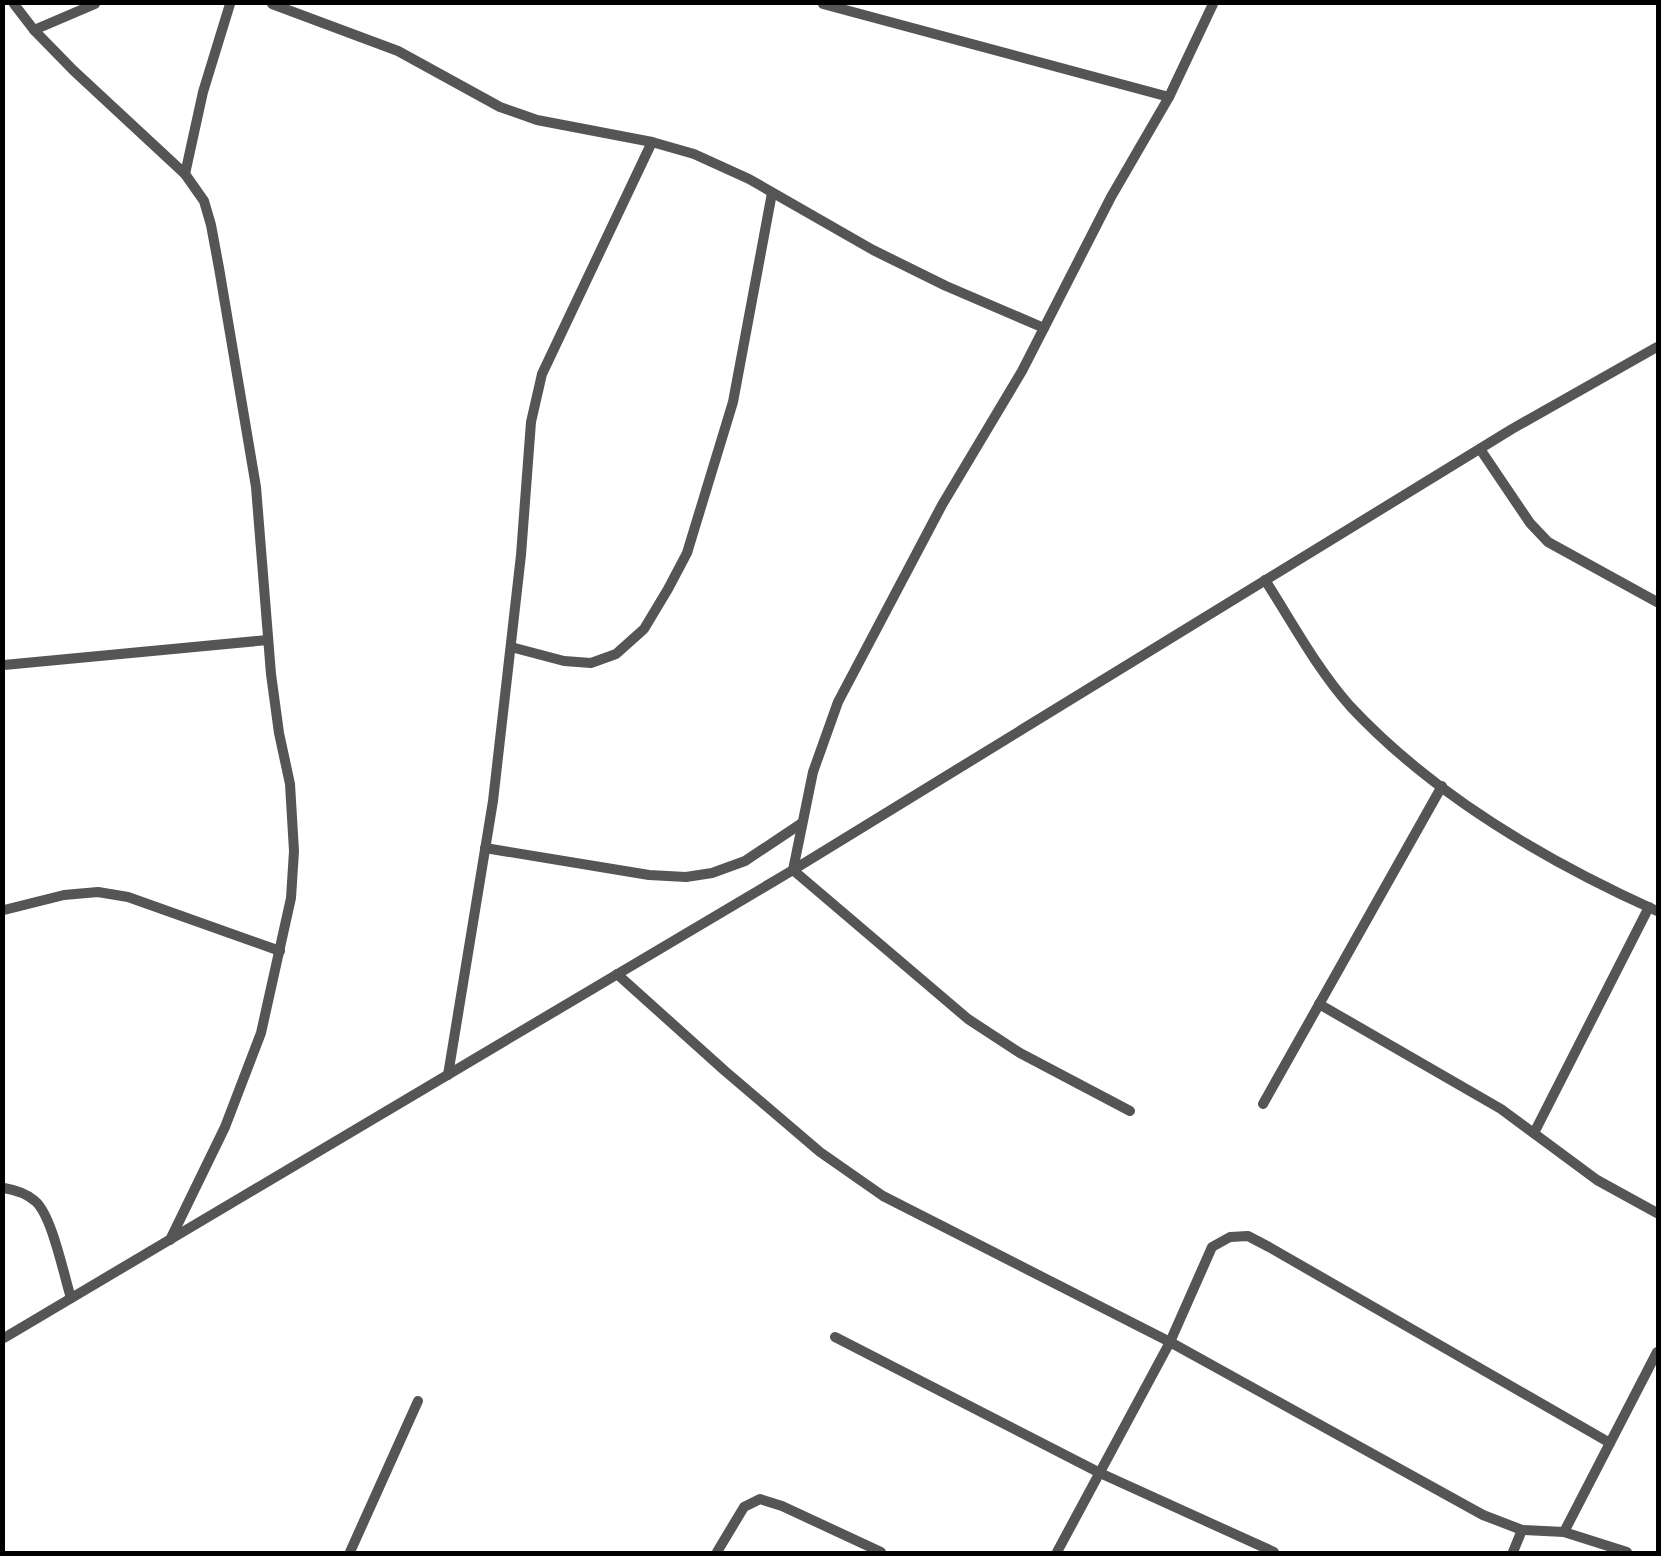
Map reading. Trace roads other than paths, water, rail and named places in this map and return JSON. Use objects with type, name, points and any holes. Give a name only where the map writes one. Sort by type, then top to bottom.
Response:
[{"type":"street","points":[[14,4],[34,30],[73,70],[185,174],[204,201],[218,259],[256,487],[268,640],[279,733],[290,784],[294,851],[291,898],[262,1033],[225,1127],[170,1240]]},
{"type":"street","points":[[34,30],[95,4]]},
{"type":"street","points":[[185,174],[203,92],[230,4]]},
{"type":"street","points":[[272,4],[398,51],[500,107],[545,122],[652,142],[694,154],[749,179],[873,250],[946,286],[1044,328]]},
{"type":"street","points":[[823,4],[1169,97]]},
{"type":"street","points":[[793,870],[813,772],[838,702],[942,505],[1022,371],[1111,196],[1169,97],[1213,4]]},
{"type":"street","points":[[448,1075],[486,848],[521,555],[530,422],[542,374],[652,142]]},
{"type":"street","points":[[511,648],[564,661],[591,663],[616,654],[644,629],[668,589],[688,553],[733,402],[772,193]]},
{"type":"street","points":[[4,1338],[793,870],[1480,449],[1657,348]]},
{"type":"street","points":[[1480,449],[1530,523],[1548,542],[1657,602]]},
{"type":"street","points":[[1266,580],[1326,675],[1350,705],[1417,767],[1502,828],[1566,867],[1653,909],[1534,1133]]},
{"type":"street","points":[[4,665],[268,640]]},
{"type":"street","points":[[1263,1104],[1442,786]]},
{"type":"street","points":[[486,848],[649,875],[686,877],[712,873],[745,861],[802,823]]},
{"type":"street","points":[[793,870],[968,1019],[1020,1053],[1130,1111]]},
{"type":"street","points":[[4,910],[64,895],[98,892],[128,897],[280,951]]},
{"type":"street","points":[[617,974],[725,1071],[820,1152],[865,1184],[912,1213],[1170,1342],[1482,1515],[1522,1530],[1564,1532],[1627,1552]]},
{"type":"street","points":[[1320,1004],[1502,1109],[1597,1180],[1657,1213]]},
{"type":"street","points":[[4,1188],[20,1191],[36,1202],[47,1218],[71,1298]]},
{"type":"street","points":[[1057,1552],[1170,1342],[1212,1247],[1230,1237],[1248,1236],[1610,1443]]},
{"type":"street","points":[[835,1337],[1100,1473],[1274,1552]]},
{"type":"street","points":[[1564,1532],[1657,1352]]},
{"type":"street","points":[[350,1552],[418,1401]]},
{"type":"street","points":[[716,1552],[744,1507],[760,1499],[782,1506],[881,1552]]},
{"type":"street","points":[[1513,1552],[1522,1530]]}]
